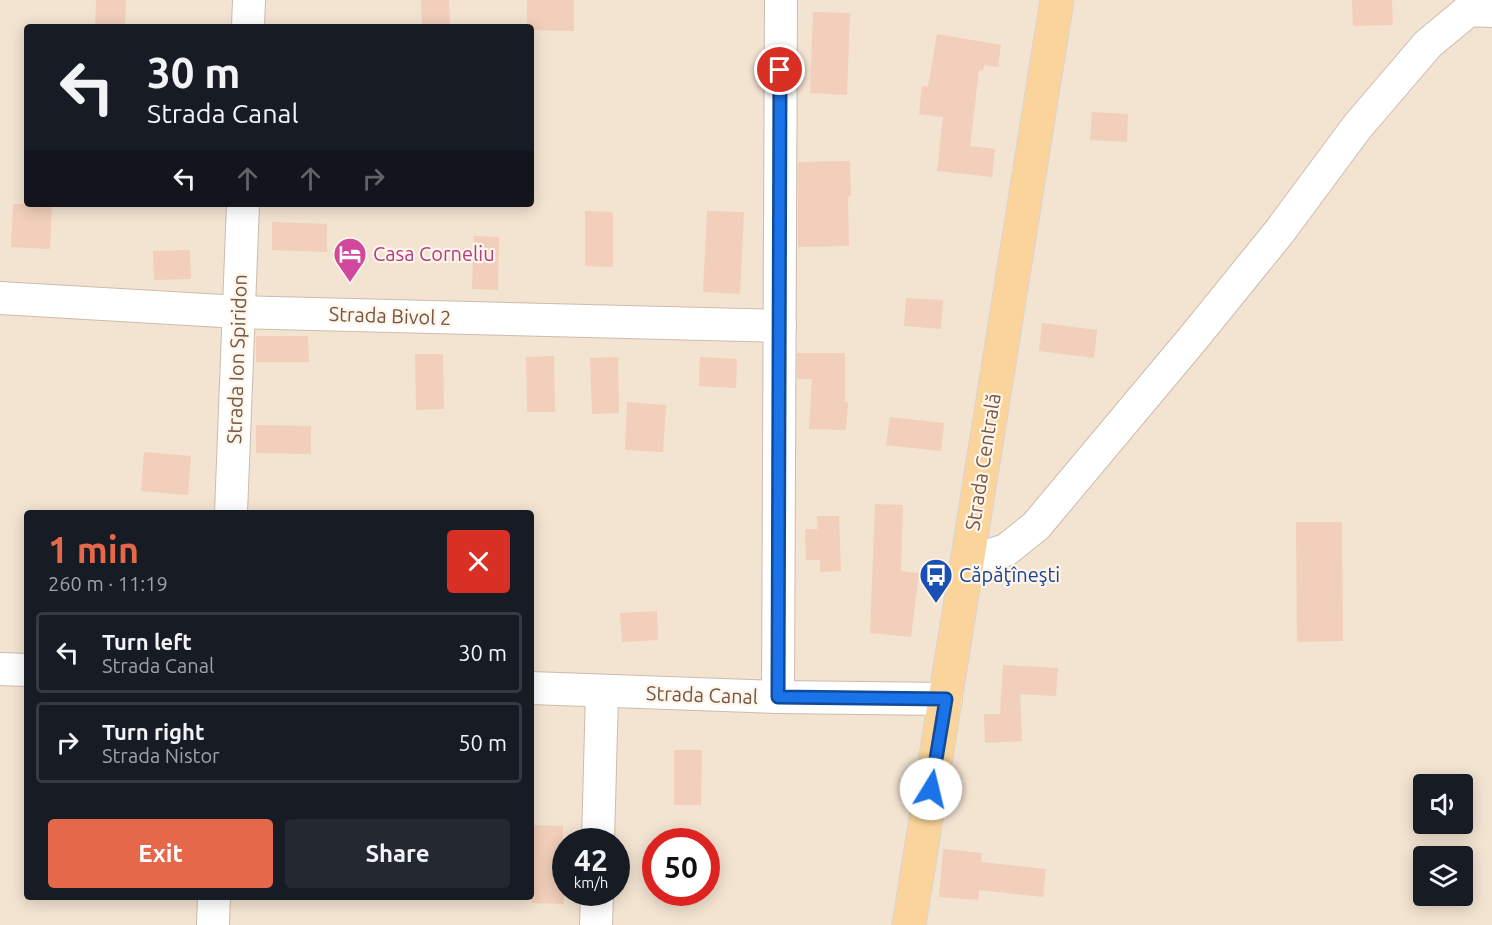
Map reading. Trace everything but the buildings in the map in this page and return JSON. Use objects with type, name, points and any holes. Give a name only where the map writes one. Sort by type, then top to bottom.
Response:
[{"type":"main road","name":"Strada Centrală","points":[[909,925],[1057,0]]},
{"type":"street","points":[[248,24],[249,0]]},
{"type":"street","points":[[778,697],[781,0]]},
{"type":"street","points":[[967,562],[1006,550],[1036,526],[1195,336],[1280,231],[1357,127],[1428,44],[1469,10],[1492,11]]},
{"type":"street","name":"Strada Ion Spiridon","points":[[231,510],[243,207]]},
{"type":"street","name":"Strada Bivol 2","points":[[0,298],[239,312],[780,327]]},
{"type":"street","points":[[0,669],[24,670]]},
{"type":"street","name":"Strada Canal","points":[[534,688],[778,697],[946,699]]},
{"type":"street","points":[[598,828],[602,692]]},
{"type":"street","points":[[213,925],[214,900]]},
{"type":"street","points":[[596,925],[597,906]]},
{"type":"shaded area","points":[[0,0],[1492,0],[1492,925],[0,925]]},
{"type":"place","name":"Casa Corneliu","points":[[350,283]]},
{"type":"place","name":"Căpăţîneşti","points":[[936,604]]},
{"type":"route","points":[[780,70],[778,697],[946,699],[931,789]]}]
